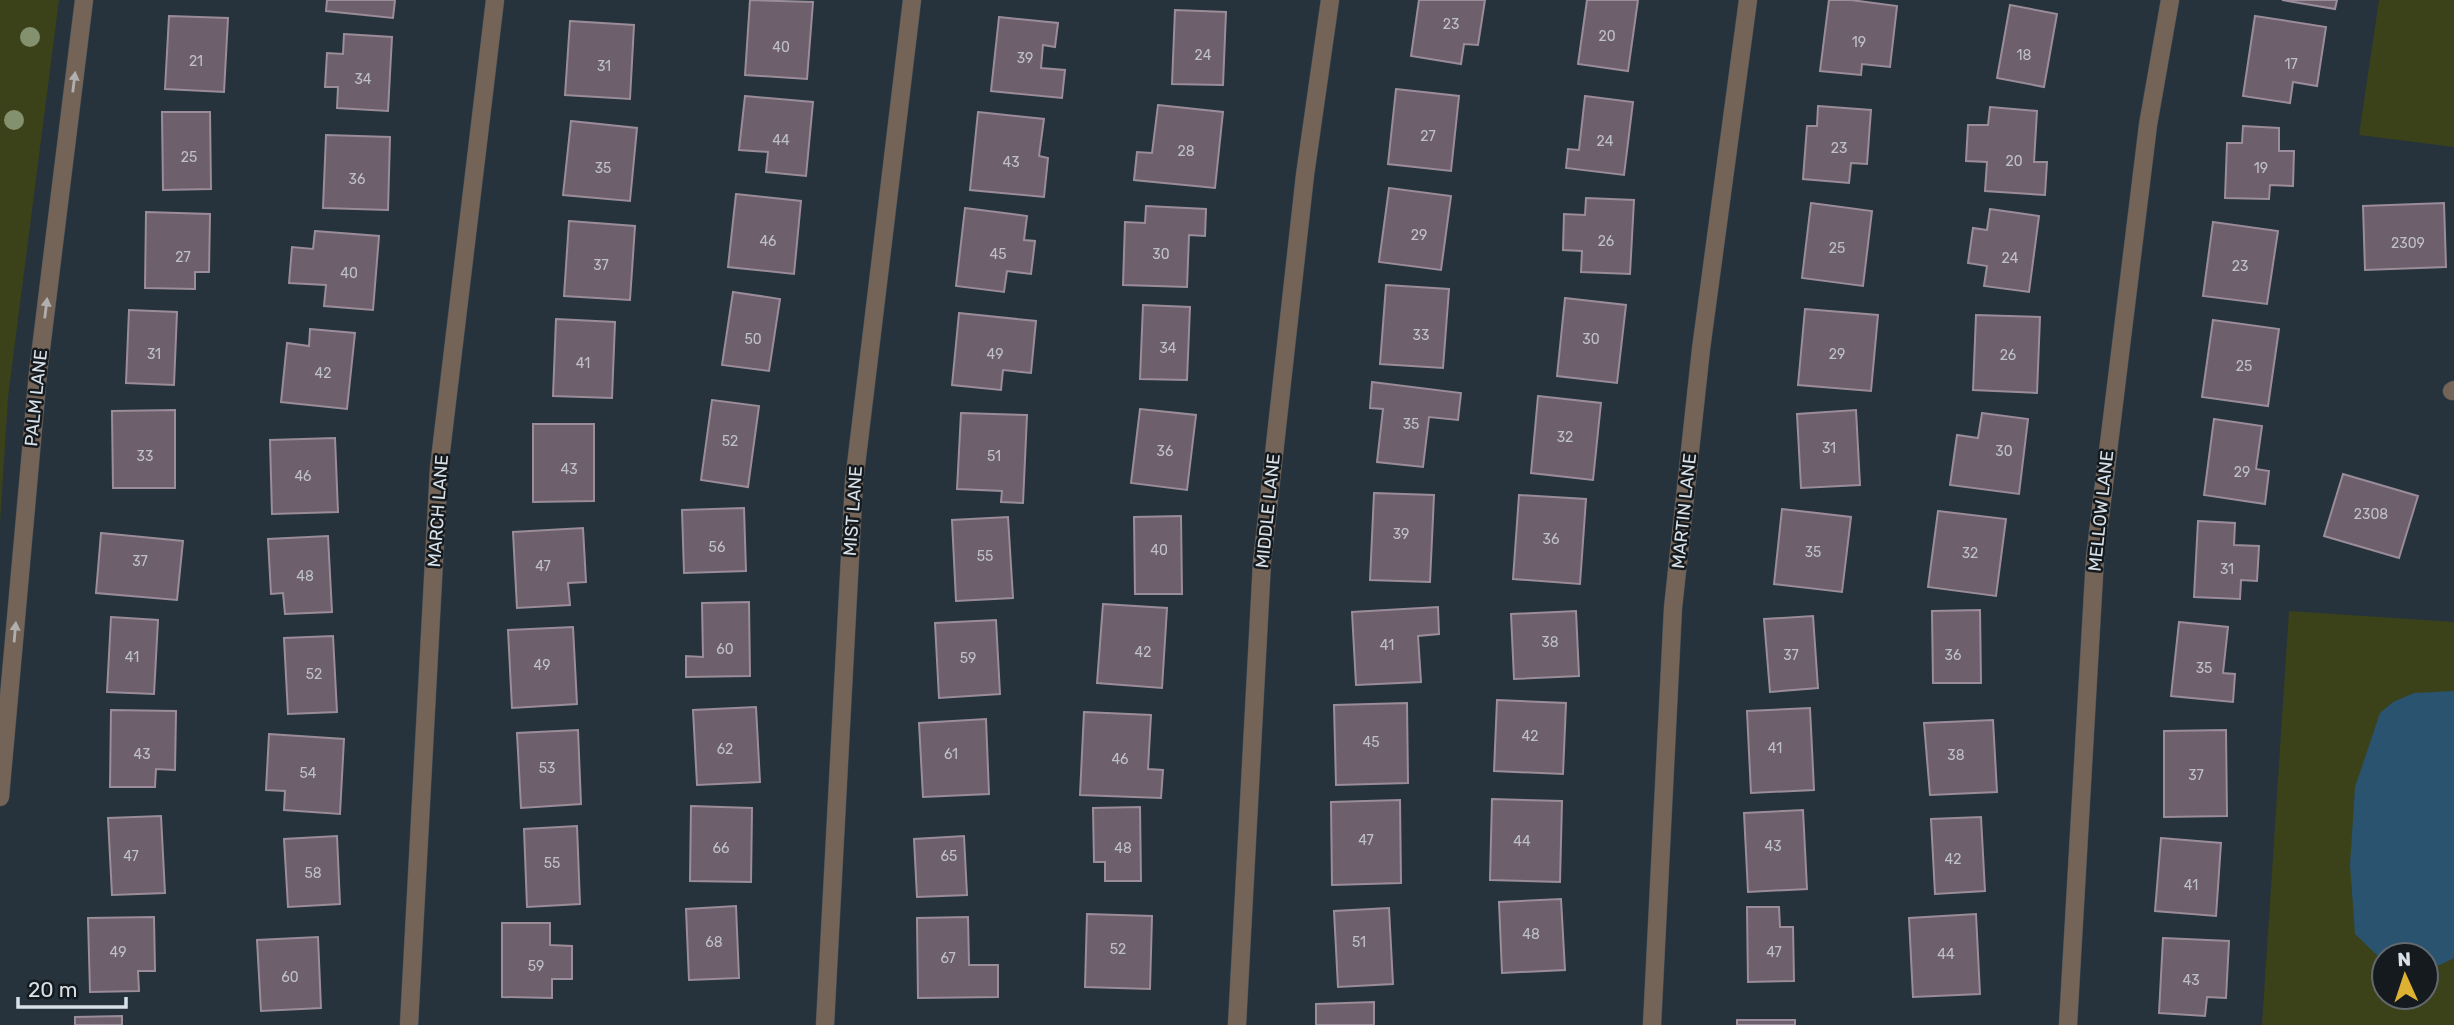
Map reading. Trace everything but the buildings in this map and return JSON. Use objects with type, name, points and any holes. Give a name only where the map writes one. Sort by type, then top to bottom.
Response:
[{"type":"street","name":"PALM LANE","points":[[0,797],[38,373],[84,0]]},
{"type":"street","name":"MARCH LANE","points":[[409,1025],[439,468],[495,0]]},
{"type":"street","name":"MIST LANE","points":[[825,1025],[854,482],[912,0]]},
{"type":"street","name":"MIDDLE LANE","points":[[1237,1025],[1262,562],[1305,175],[1330,0]]},
{"type":"street","name":"MARTIN LANE","points":[[1652,1025],[1673,608],[1701,349],[1748,0]]},
{"type":"street","name":"MELLOW LANE","points":[[2068,1025],[2095,558],[2146,138],[2170,0]]},
{"type":"green space","points":[[0,0],[59,0],[8,397],[0,523]]},
{"type":"green space","points":[[2379,0],[2454,0],[2454,147],[2359,135]]},
{"type":"green space","points":[[2289,611],[2454,622],[2454,1025],[2262,1025]]},
{"type":"water","points":[[2454,691],[2454,958],[2440,965],[2440,941],[2370,941],[2370,948],[2355,934],[2350,865],[2355,787],[2380,713],[2393,702],[2414,693]]}]
